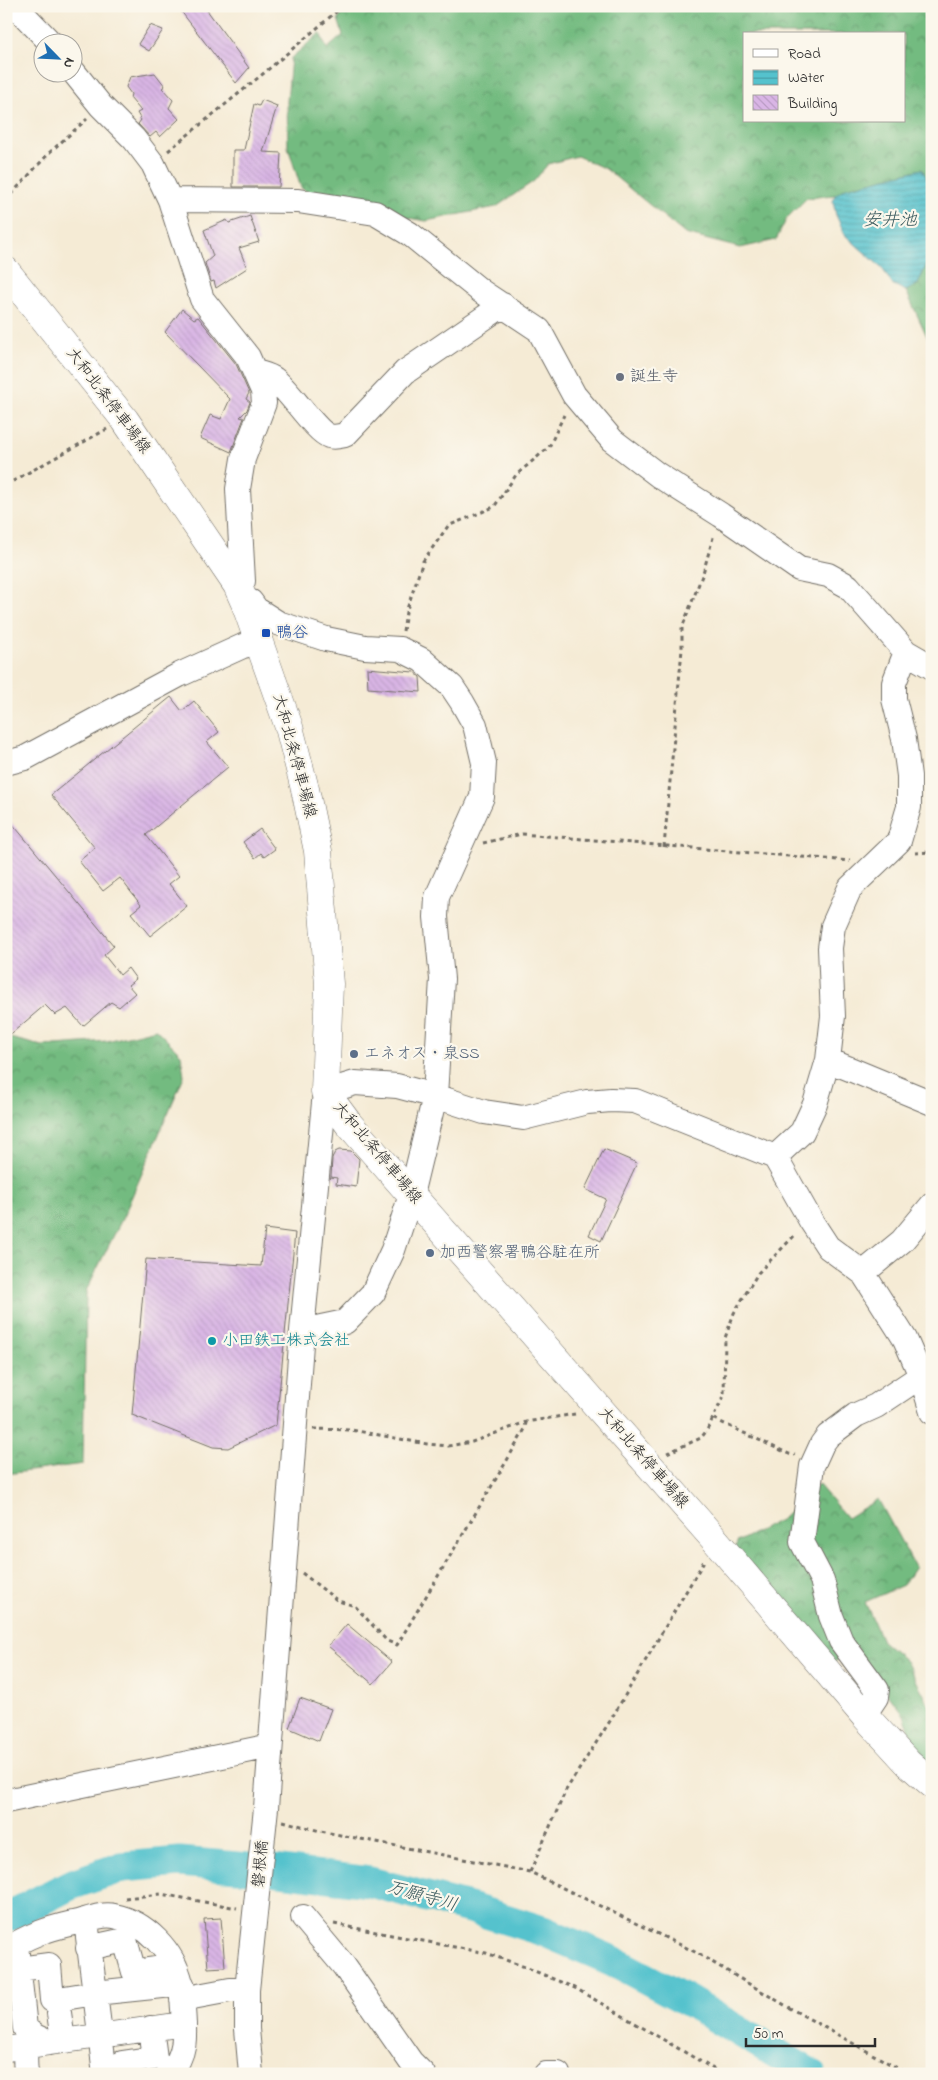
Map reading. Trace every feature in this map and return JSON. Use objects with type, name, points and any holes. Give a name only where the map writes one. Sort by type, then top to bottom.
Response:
[{"type":"main road","name":"大和北条停車場線","points":[[6,271],[125,420],[241,594],[260,642],[289,727],[306,789],[318,851],[329,984],[325,1092],[348,1123],[716,1541],[864,1716],[908,1763],[932,1784]]},
{"type":"street","points":[[11,6],[21,12],[40,32]]},
{"type":"street","points":[[82,82],[101,106],[134,139],[153,164],[170,200],[202,299],[248,357],[263,391],[264,403],[243,459],[238,489],[243,581],[241,594],[256,609],[278,623],[326,639],[365,647],[400,649],[422,660],[441,676],[462,702],[475,726],[484,763],[482,797],[439,891],[436,906],[442,979],[435,1096],[412,1195],[393,1250],[373,1293],[345,1322],[302,1331]]},
{"type":"street","points":[[170,200],[298,201],[375,214],[410,234],[482,292],[539,330],[574,395],[612,440],[658,475],[721,515],[799,569],[828,575],[848,586],[906,652],[932,668]]},
{"type":"street","points":[[256,372],[273,377],[321,431],[329,436],[338,437],[345,435],[405,372],[503,305]]},
{"type":"street","points":[[6,763],[25,758],[179,675],[244,646],[260,642]]},
{"type":"street","points":[[775,1157],[802,1132],[815,1104],[828,1060],[833,1016],[830,948],[832,926],[850,888],[899,841],[909,807],[910,776],[904,739],[894,699],[894,684],[906,652]]},
{"type":"street","points":[[828,1060],[932,1104]]},
{"type":"street","points":[[325,1092],[355,1083],[397,1086],[484,1112],[523,1118],[587,1102],[635,1101],[775,1157],[828,1247],[863,1273],[905,1339],[926,1374],[932,1412]]},
{"type":"street","name":"磐根橋","points":[[251,2074],[247,2029],[247,1990],[265,1824],[302,1331],[325,1092]]},
{"type":"street","points":[[863,1273],[902,1241],[932,1205]]},
{"type":"street","points":[[864,1716],[877,1695],[877,1690],[837,1632],[822,1580],[802,1542],[812,1466],[822,1444],[838,1428],[926,1374]]},
{"type":"street","points":[[6,1801],[270,1746]]},
{"type":"street","points":[[13,1954],[46,1929],[112,1915],[132,1923],[158,1939],[179,1983],[184,2024],[183,2051],[169,2074]]},
{"type":"street","points":[[303,1917],[344,1966],[411,2062],[423,2074]]},
{"type":"street","points":[[86,1920],[105,2074]]},
{"type":"street","points":[[88,1948],[125,1940],[134,1972],[179,1983],[230,1990],[247,1990]]},
{"type":"street","points":[[13,1954],[49,1965],[52,2000],[96,2000]]},
{"type":"street","points":[[13,1954],[25,2017],[25,2028],[35,2036],[56,2042]]},
{"type":"street","points":[[25,2017],[59,2014],[96,2000],[179,1983]]},
{"type":"street","points":[[56,2042],[59,2014]]},
{"type":"street","points":[[28,2074],[16,2048],[184,2024]]},
{"type":"street","points":[[124,2074],[122,2063],[154,2058],[151,2028]]},
{"type":"street","points":[[546,2074],[558,2074]]},
{"type":"path","points":[[153,164],[343,6]]},
{"type":"path","points":[[6,200],[50,152],[101,106]]},
{"type":"path","points":[[400,649],[406,612],[423,562],[448,526],[494,507],[516,475],[549,447],[574,395]]},
{"type":"path","points":[[6,485],[125,420]]},
{"type":"path","points":[[664,847],[682,649],[682,628],[703,573],[721,515]]},
{"type":"path","points":[[458,848],[522,834],[853,861]]},
{"type":"path","points":[[652,1470],[663,1455],[701,1438],[714,1419],[725,1390],[725,1338],[734,1313],[758,1273],[773,1256],[811,1221]]},
{"type":"path","points":[[295,1428],[352,1430],[448,1446],[472,1442],[526,1422],[588,1412],[598,1407]]},
{"type":"path","points":[[714,1419],[789,1454],[815,1458]]},
{"type":"path","points":[[284,1564],[295,1567],[338,1601],[356,1606],[387,1641],[397,1645],[525,1429],[526,1422]]},
{"type":"path","points":[[530,1872],[566,1790],[610,1721],[716,1541]]},
{"type":"path","points":[[265,1824],[320,1831],[530,1872],[695,1952],[788,2007],[908,2074]]},
{"type":"path","points":[[119,1898],[161,1894],[257,1905]]},
{"type":"path","points":[[303,1917],[365,1931],[486,1953],[525,1967],[575,1988],[722,2074]]},
{"type":"green space","points":[[349,6],[932,6],[932,188],[922,169],[846,188],[835,195],[807,198],[787,218],[776,240],[740,248],[685,234],[606,169],[577,156],[548,164],[534,181],[496,207],[426,221],[403,217],[377,205],[344,194],[309,193],[301,188],[288,147],[287,101],[291,58],[320,33],[327,49],[343,35],[338,19]]},
{"type":"green space","points":[[932,253],[932,347],[906,291],[918,284]]},
{"type":"green space","points":[[156,1029],[181,1054],[184,1076],[124,1215],[86,1291],[83,1464],[6,1474],[6,1037],[42,1046],[107,1041]]},
{"type":"green space","points":[[818,1484],[847,1518],[878,1499],[915,1567],[903,1585],[865,1602],[882,1641],[906,1661],[932,1710],[932,1776],[918,1754],[904,1715],[885,1691],[857,1674],[839,1659],[831,1664],[735,1552],[737,1542],[782,1519]]},
{"type":"water","name":"安井池","points":[[922,169],[932,188],[932,252],[918,284],[906,291],[892,284],[882,268],[845,235],[836,215],[833,202],[835,195],[846,188]]},
{"type":"building","points":[[177,6],[204,6],[249,68],[236,83]]},
{"type":"building","points":[[150,25],[163,30],[149,51],[138,44]]},
{"type":"building","points":[[155,73],[165,86],[162,88],[173,100],[169,108],[179,119],[160,137],[156,132],[150,137],[138,124],[141,120],[137,113],[141,111],[130,98],[131,94],[126,87],[130,77]]},
{"type":"building","points":[[262,100],[277,106],[263,152],[281,153],[279,187],[233,187],[233,150],[244,150],[254,104],[259,106]]},
{"type":"building","points":[[250,216],[259,242],[239,248],[247,268],[216,288],[214,281],[211,282],[205,263],[213,256],[204,230],[227,220],[229,223]]},
{"type":"building","points":[[182,309],[194,319],[198,317],[236,364],[249,393],[246,399],[250,402],[247,410],[240,417],[244,418],[231,452],[200,438],[210,415],[221,419],[230,399],[165,332]]},
{"type":"building","points":[[367,668],[414,672],[420,677],[421,692],[368,688]]},
{"type":"building","points":[[171,697],[182,711],[194,701],[219,732],[207,742],[228,767],[146,835],[179,876],[169,884],[187,906],[150,936],[131,913],[141,905],[120,878],[103,891],[79,861],[95,848],[51,795]]},
{"type":"building","points":[[6,816],[114,946],[104,955],[120,975],[128,968],[136,979],[128,985],[135,993],[119,1007],[111,1002],[83,1026],[67,1008],[55,1015],[45,1005],[6,1038]]},
{"type":"building","points":[[260,829],[275,849],[264,857],[261,853],[255,858],[243,842]]},
{"type":"building","points":[[604,1149],[637,1163],[601,1241],[589,1235],[606,1199],[585,1189]]},
{"type":"building","points":[[339,1150],[351,1151],[359,1159],[356,1187],[336,1184],[337,1178],[331,1177],[332,1158],[335,1152]]},
{"type":"building","name":"小田鉄工株式会社","points":[[265,1229],[295,1233],[276,1425],[228,1448],[213,1447],[132,1415],[146,1259],[261,1266]]},
{"type":"building","points":[[347,1624],[392,1662],[373,1684],[328,1646]]},
{"type":"building","points":[[300,1698],[331,1709],[319,1741],[289,1728]]},
{"type":"building","points":[[221,1918],[225,1967],[208,1968],[204,1919]]},
{"type":"waterway","name":"万願寺川","points":[[6,1918],[70,1885],[122,1867],[180,1862],[272,1870],[370,1882],[473,1909],[543,1931],[613,1961],[690,2002],[811,2074]]},
{"type":"place","name":"誕生寺","points":[[620,377]]},
{"type":"place","name":"鴨谷","points":[[266,633]]},
{"type":"place","name":"エネオス・泉SS","points":[[354,1054]]},
{"type":"place","name":"加西警察署鴨谷駐在所","points":[[430,1253]]},
{"type":"place","name":"小田鉄工株式会社","points":[[212,1341]]}]
